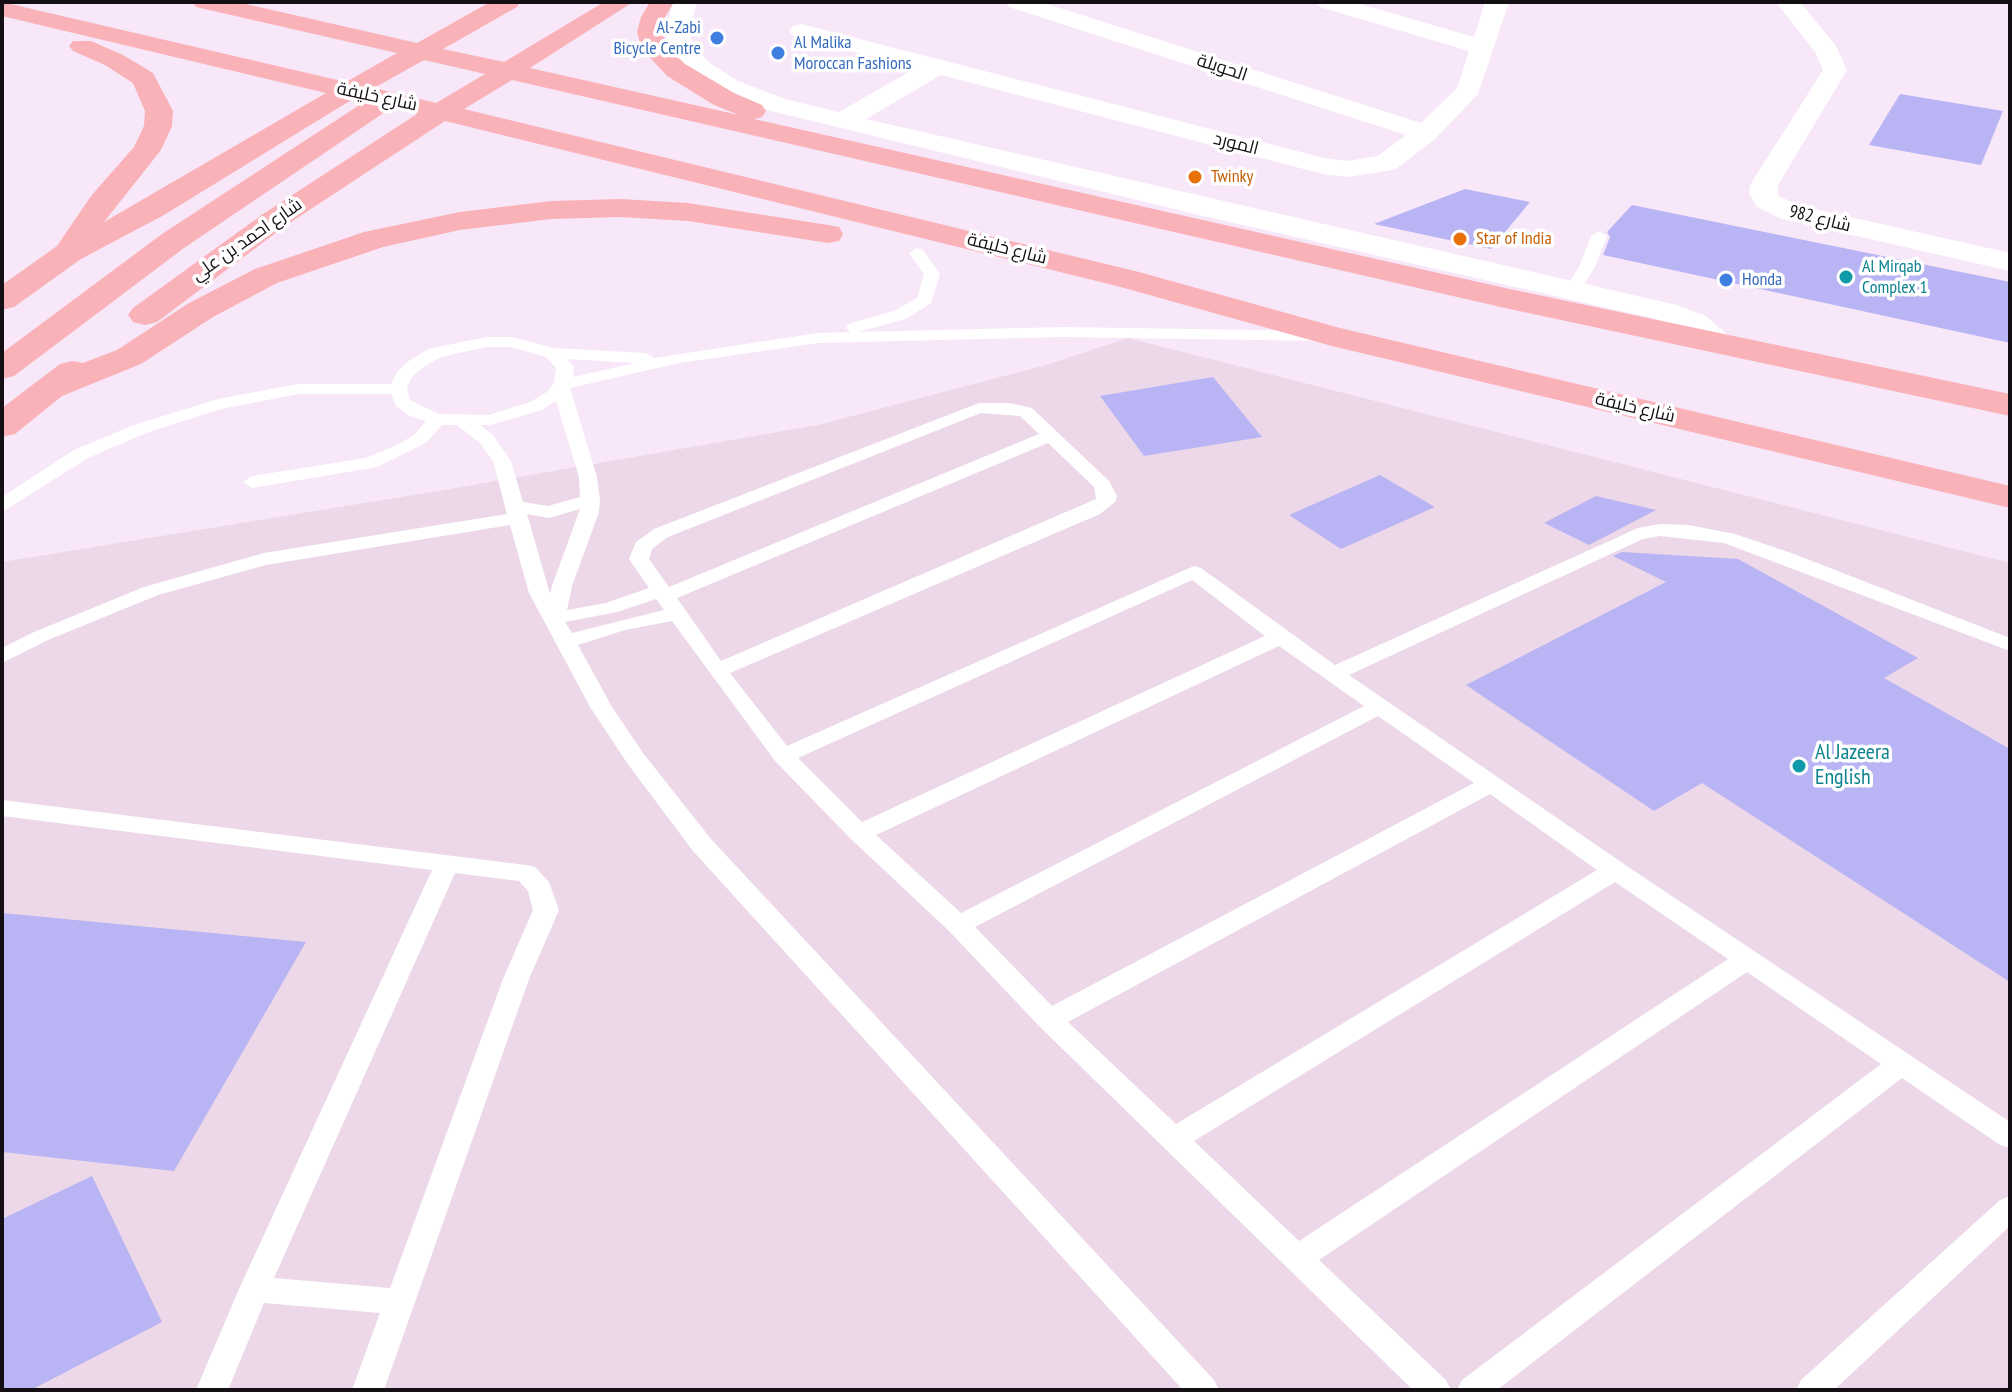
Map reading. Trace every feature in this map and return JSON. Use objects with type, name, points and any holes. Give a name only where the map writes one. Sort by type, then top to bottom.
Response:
[{"type":"main road","name":"شارع خليفة","points":[[205,2],[422,80],[1332,336],[2010,497]]},
{"type":"main road","points":[[422,80],[508,2]]},
{"type":"main road","name":"شارع احمد بن علي","points":[[2,426],[274,220],[422,80],[473,91],[621,2]]},
{"type":"main road","points":[[662,2],[653,17],[650,32],[655,49],[676,70],[724,99],[844,136]]},
{"type":"main road","name":"شارع خليفة","points":[[2,9],[349,91],[422,80]]},
{"type":"main road","points":[[2,25],[72,43],[114,60],[144,79],[159,111],[158,126],[147,150],[102,202],[70,252]]},
{"type":"main road","points":[[2,369],[173,241],[422,80],[494,41]]},
{"type":"main road","points":[[343,61],[422,80],[504,72],[844,136],[1722,344],[2010,405]]},
{"type":"main road","points":[[2,300],[70,252],[153,209],[349,91]]},
{"type":"main road","points":[[473,91],[511,100]]},
{"type":"main road","points":[[764,159],[1389,301],[1722,344]]},
{"type":"main road","points":[[49,389],[129,357],[201,310],[266,276],[375,239],[460,221],[551,210],[621,208],[688,212],[780,224],[1168,309],[1332,336]]},
{"type":"street","points":[[685,2],[677,32],[682,48],[702,69],[729,86],[844,136],[1573,290],[1682,317],[1722,344]]},
{"type":"street","name":"الحويلة","points":[[1017,2],[1426,133]]},
{"type":"street","points":[[1328,2],[1481,47]]},
{"type":"street","name":"المورد","points":[[801,31],[1323,166],[1348,169],[1386,163],[1426,133],[1469,89],[1497,2]]},
{"type":"street","name":"شارع 982","points":[[1788,2],[1827,51],[1835,70],[1764,185],[1763,193],[1767,201],[1806,217],[2010,262]]},
{"type":"street","points":[[844,136],[936,67]]},
{"type":"lane","points":[[1573,290],[1587,267],[1599,236]]},
{"type":"lane","points":[[818,338],[900,315],[925,300],[932,274],[917,253]]},
{"type":"lane","points":[[679,358],[552,353],[512,342],[460,346],[416,364],[403,376],[398,389],[402,402],[416,412],[437,419],[464,422],[515,415],[536,406],[562,386],[679,358],[818,338],[1063,332],[1332,336]]},
{"type":"lane","points":[[552,353],[565,367],[562,386],[588,477],[590,500],[589,512],[562,586],[560,630]]},
{"type":"lane","points":[[2,506],[81,454],[140,429],[205,408],[257,394],[298,389],[398,389]]},
{"type":"lane","points":[[717,671],[1100,507],[1107,496],[1102,485],[1026,412],[994,407],[966,411],[651,538],[643,546],[639,559],[717,671],[783,756],[859,833],[958,925],[1049,1020],[1435,1390]]},
{"type":"lane","points":[[252,482],[370,463],[420,439],[437,419]]},
{"type":"lane","points":[[464,422],[496,449],[539,593],[601,707],[635,758],[702,845],[1203,1390]]},
{"type":"lane","points":[[560,630],[610,608],[662,593],[1050,436]]},
{"type":"lane","points":[[2,657],[41,636],[151,591],[264,559],[515,512],[549,512],[590,500]]},
{"type":"lane","points":[[1334,674],[1638,534],[1660,530],[1689,531],[1743,543],[2010,645]]},
{"type":"lane","points":[[783,756],[1194,572],[1280,637],[1615,870],[2010,1137]]},
{"type":"lane","points":[[560,630],[621,625],[677,614]]},
{"type":"lane","points":[[859,833],[1280,637]]},
{"type":"lane","points":[[958,925],[1380,706]]},
{"type":"lane","points":[[1049,1020],[1492,783]]},
{"type":"lane","points":[[2,808],[526,873],[540,888],[546,910],[516,979],[368,1390]]},
{"type":"lane","points":[[212,1390],[254,1289],[447,864]]},
{"type":"lane","points":[[1174,1139],[1615,870]]},
{"type":"lane","points":[[1296,1259],[1746,960]]},
{"type":"lane","points":[[1473,1390],[1902,1063]]},
{"type":"lane","points":[[1812,1390],[2010,1208]]},
{"type":"lane","points":[[254,1289],[400,1302]]},
{"type":"shaded area","points":[[1128,338],[2010,563],[2010,1390],[2,1390],[2,562],[818,425],[1046,365]]},
{"type":"building","points":[[1900,94],[2003,111],[1981,165],[1869,145]]},
{"type":"building","points":[[1465,189],[1530,202],[1491,249],[1374,224]]},
{"type":"building","name":"Al Mirqab Complex 1","points":[[1632,205],[2010,282],[2010,343],[1603,255],[1610,237],[1607,232]]},
{"type":"building","points":[[1213,377],[1262,437],[1144,456],[1100,396]]},
{"type":"building","points":[[1380,475],[1435,507],[1341,549],[1289,515]]},
{"type":"building","points":[[1596,496],[1656,510],[1589,545],[1544,523]]},
{"type":"building","name":"Al Jazeera English","points":[[1622,552],[1738,559],[1918,658],[1884,678],[2010,749],[2010,982],[1702,783],[1654,811],[1466,685],[1666,582],[1613,556]]},
{"type":"building","points":[[2,913],[306,942],[174,1171],[2,1152]]},
{"type":"building","points":[[92,1176],[162,1322],[31,1390],[2,1390],[2,1219]]},
{"type":"place","name":"Al-Zabi Bicycle Centre","points":[[717,38]]},
{"type":"place","name":"Al Malika Moroccan Fashions","points":[[778,53]]},
{"type":"place","name":"Twinky","points":[[1195,177]]},
{"type":"place","name":"Star of India","points":[[1460,239]]},
{"type":"place","name":"Al Mirqab Complex 1","points":[[1846,277]]},
{"type":"place","name":"Honda","points":[[1726,280]]},
{"type":"place","name":"Al Jazeera English","points":[[1799,766]]}]
